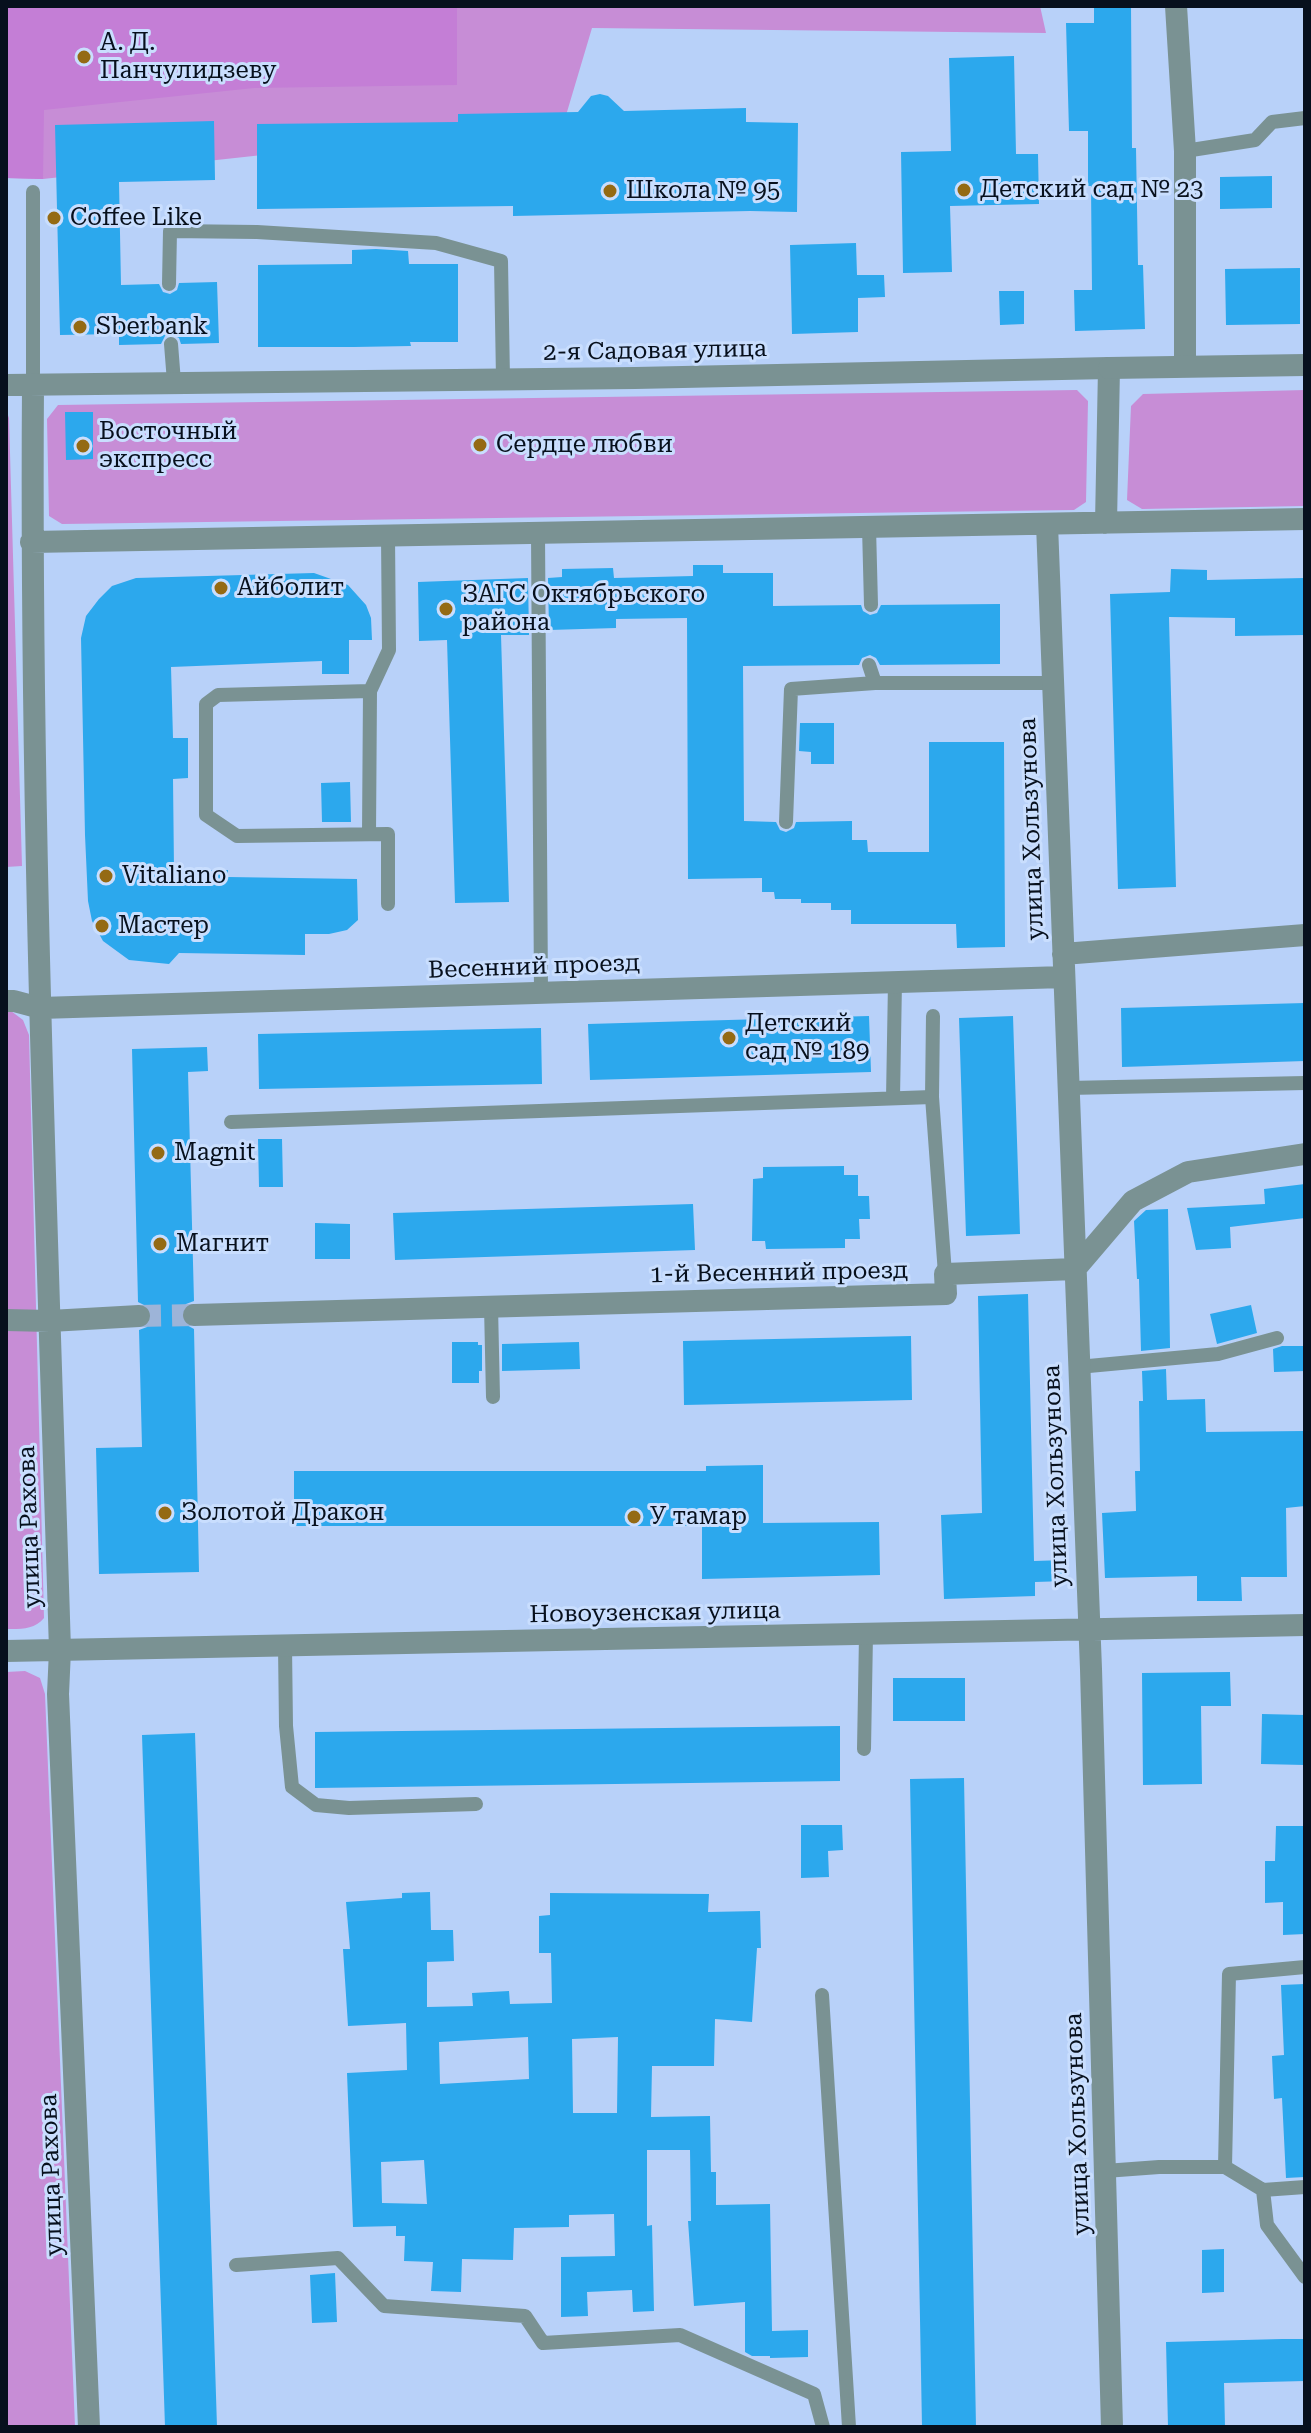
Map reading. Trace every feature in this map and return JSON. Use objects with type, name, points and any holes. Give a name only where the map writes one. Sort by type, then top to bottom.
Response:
[{"type":"street","points":[[1176,6],[1185,151],[1185,366]]},
{"type":"street","name":"2-я Садовая улица","points":[[6,385],[635,378],[1305,365]]},
{"type":"street","points":[[1106,523],[1109,368]]},
{"type":"street","name":"улица Рахова","points":[[33,385],[31,542],[40,1008],[60,1650],[58,1694],[89,2427]]},
{"type":"street","points":[[31,542],[1305,519]]},
{"type":"street","name":"улица Хользунова","points":[[1047,524],[1088,1630],[1112,2427]]},
{"type":"street","points":[[1063,954],[1305,935]]},
{"type":"street","name":"Весенний проезд","points":[[6,1001],[40,1008],[1064,977]]},
{"type":"street","points":[[945,1274],[1075,1269],[1133,1201],[1188,1172],[1305,1154]]},
{"type":"street","name":"1-й Весенний проезд","points":[[194,1315],[946,1294],[945,1274]]},
{"type":"street","points":[[6,1320],[139,1316]]},
{"type":"street","name":"Новоузенская улица","points":[[6,1651],[1305,1625]]},
{"type":"lane","points":[[1185,151],[1255,140],[1272,122],[1305,118]]},
{"type":"lane","points":[[33,192],[33,385]]},
{"type":"lane","points":[[169,284],[170,231],[257,232],[436,243],[501,261],[503,379]]},
{"type":"lane","points":[[171,344],[174,382]]},
{"type":"lane","points":[[869,527],[871,605]]},
{"type":"lane","points":[[538,533],[541,993]]},
{"type":"lane","points":[[369,834],[370,691],[389,650],[388,536]]},
{"type":"lane","points":[[869,665],[875,683]]},
{"type":"lane","points":[[786,822],[791,689],[875,683],[1053,683]]},
{"type":"lane","points":[[370,691],[218,695],[206,704],[206,815],[237,836],[388,834],[388,904]]},
{"type":"lane","points":[[893,1098],[895,982]]},
{"type":"lane","points":[[933,1016],[932,1097],[945,1274]]},
{"type":"lane","points":[[1068,1088],[1305,1083]]},
{"type":"lane","points":[[231,1122],[932,1097]]},
{"type":"lane","points":[[491,1306],[493,1397]]},
{"type":"lane","points":[[1078,1367],[1218,1354],[1277,1338]]},
{"type":"lane","points":[[864,1749],[866,1635]]},
{"type":"lane","points":[[285,1646],[286,1726],[292,1787],[316,1805],[349,1808],[476,1804]]},
{"type":"lane","points":[[1225,2167],[1229,1974],[1305,1967]]},
{"type":"lane","points":[[822,1995],[849,2427]]},
{"type":"lane","points":[[1105,2171],[1225,2167],[1263,2190],[1305,2187]]},
{"type":"lane","points":[[1263,2190],[1267,2225],[1305,2277]]},
{"type":"lane","points":[[236,2265],[338,2258],[384,2306],[525,2316],[543,2343],[680,2335],[814,2394],[823,2427]]},
{"type":"shaded area","points":[[6,6],[1040,6],[1046,33],[592,28],[564,122],[43,179],[6,178]]},
{"type":"shaded area","points":[[6,6],[457,6],[457,85],[254,88],[44,110],[43,179],[6,178]]},
{"type":"shaded area","points":[[1077,390],[1088,401],[1086,502],[1074,510],[62,524],[49,516],[47,419],[58,405]]},
{"type":"shaded area","points":[[1305,390],[1305,506],[1142,509],[1127,500],[1131,406],[1143,394]]},
{"type":"shaded area","points":[[6,410],[9,418],[22,866],[6,867]]},
{"type":"shaded area","points":[[11,1011],[23,1020],[29,1035],[44,1618],[32,1627],[22,1629],[6,1629],[6,1012]]},
{"type":"shaded area","points":[[25,1671],[40,1678],[45,1694],[75,2427],[6,2427],[6,1672]]},
{"type":"building","points":[[1094,6],[1131,6],[1132,148],[1136,148],[1138,265],[1143,265],[1145,329],[1075,331],[1074,290],[1092,290],[1091,186],[1088,186],[1088,131],[1069,131],[1066,23],[1094,23]]},
{"type":"building","points":[[1014,56],[1016,154],[1038,154],[1039,204],[950,206],[952,272],[903,273],[901,152],[951,151],[949,58]]},
{"type":"building","points":[[591,96],[608,96],[624,111],[746,108],[746,122],[798,123],[797,212],[513,216],[513,206],[257,209],[257,124],[458,122],[458,114],[578,112]]},
{"type":"building","points":[[214,121],[215,180],[119,182],[121,285],[159,284],[163,292],[170,294],[177,290],[179,283],[217,282],[219,343],[181,344],[179,338],[171,334],[165,336],[161,344],[119,345],[119,334],[60,335],[55,125]]},
{"type":"building","points":[[1272,176],[1272,208],[1220,209],[1220,177]]},
{"type":"building","points":[[856,243],[857,275],[884,275],[885,297],[858,298],[858,332],[792,334],[790,245]]},
{"type":"building","points":[[352,250],[408,251],[409,264],[458,264],[458,342],[410,342],[411,346],[258,347],[258,265],[352,264]]},
{"type":"building","points":[[1300,268],[1300,324],[1226,325],[1225,269]]},
{"type":"building","points":[[999,291],[1024,291],[1024,324],[1000,325]]},
{"type":"building","points":[[65,412],[93,412],[93,459],[66,460]]},
{"type":"building","points":[[693,565],[723,565],[723,573],[773,573],[773,606],[861,605],[863,611],[870,615],[877,613],[881,605],[1000,604],[1000,664],[880,665],[870,655],[862,658],[859,665],[743,666],[744,821],[776,822],[780,830],[786,832],[794,828],[796,822],[852,821],[852,840],[867,840],[868,852],[929,852],[929,742],[1004,742],[1005,947],[957,948],[956,924],[851,924],[851,910],[831,910],[831,903],[775,899],[774,892],[762,892],[762,878],[688,879],[687,618],[616,619],[616,628],[549,630],[548,578],[562,577],[562,569],[613,568],[614,578],[693,576]]},
{"type":"building","points":[[1171,569],[1207,570],[1207,580],[1305,578],[1305,635],[1235,636],[1235,618],[1169,617],[1176,887],[1118,889],[1110,594],[1170,592]]},
{"type":"building","points":[[314,573],[348,585],[366,605],[371,618],[372,640],[349,640],[349,674],[322,674],[322,661],[171,667],[173,738],[188,738],[188,778],[173,779],[174,870],[228,870],[228,877],[357,879],[358,920],[347,930],[305,934],[305,955],[179,953],[169,964],[129,960],[103,941],[92,921],[88,901],[81,638],[86,616],[112,586],[136,578]]},
{"type":"building","points":[[528,578],[529,635],[501,635],[509,902],[455,903],[447,640],[419,641],[418,582]]},
{"type":"building","points":[[800,723],[834,723],[834,764],[811,764],[811,752],[799,751]]},
{"type":"building","points":[[350,782],[351,822],[322,822],[321,783]]},
{"type":"building","points":[[1305,1003],[1305,1061],[1122,1067],[1121,1008]]},
{"type":"building","points":[[869,1016],[871,1072],[590,1080],[588,1024]]},
{"type":"building","points":[[1013,1016],[1020,1234],[966,1236],[959,1018]]},
{"type":"building","points":[[541,1028],[542,1084],[259,1089],[258,1034]]},
{"type":"building","points":[[207,1047],[208,1071],[188,1072],[194,1301],[186,1304],[180,1315],[183,1323],[194,1329],[199,1572],[99,1574],[96,1448],[142,1447],[139,1330],[147,1327],[153,1316],[150,1308],[138,1302],[132,1049]]},
{"type":"building","points":[[258,1139],[282,1139],[283,1187],[259,1187]]},
{"type":"building","points":[[844,1166],[844,1175],[858,1175],[858,1196],[869,1196],[870,1219],[859,1219],[860,1239],[845,1239],[845,1248],[766,1249],[765,1241],[752,1241],[753,1179],[763,1178],[763,1167]]},
{"type":"building","points":[[1305,1184],[1305,1218],[1230,1227],[1231,1248],[1196,1250],[1187,1208],[1265,1204],[1264,1189]]},
{"type":"building","points":[[693,1204],[695,1250],[395,1260],[393,1213]]},
{"type":"building","points":[[1168,1209],[1170,1348],[1141,1351],[1134,1221],[1146,1210]]},
{"type":"building","points":[[315,1223],[350,1224],[350,1259],[315,1259]]},
{"type":"building","points":[[1028,1294],[1034,1561],[1065,1560],[1066,1581],[1035,1582],[1035,1596],[944,1599],[941,1515],[982,1513],[978,1296]]},
{"type":"building","points":[[1251,1305],[1257,1333],[1217,1344],[1210,1314]]},
{"type":"building","points":[[911,1336],[912,1400],[684,1405],[683,1341]]},
{"type":"building","points":[[452,1342],[478,1342],[482,1345],[479,1383],[452,1383]]},
{"type":"building","points":[[579,1342],[580,1369],[502,1371],[502,1344]]},
{"type":"building","points":[[1305,1346],[1305,1371],[1274,1372],[1273,1349]]},
{"type":"building","points":[[1166,1369],[1167,1400],[1205,1399],[1206,1432],[1305,1431],[1305,1506],[1286,1508],[1287,1577],[1241,1577],[1242,1601],[1197,1601],[1197,1576],[1105,1578],[1102,1513],[1136,1511],[1135,1471],[1140,1471],[1142,1371]]},
{"type":"building","points":[[763,1465],[763,1523],[879,1522],[880,1575],[702,1579],[702,1526],[294,1526],[294,1471],[706,1471],[706,1466]]},
{"type":"building","points":[[1230,1672],[1231,1706],[1201,1706],[1202,1784],[1143,1785],[1142,1673]]},
{"type":"building","points":[[893,1678],[965,1678],[965,1721],[893,1721]]},
{"type":"building","points":[[1262,1714],[1305,1715],[1305,1765],[1261,1764]]},
{"type":"building","points":[[840,1726],[840,1781],[315,1788],[315,1732]]},
{"type":"building","points":[[195,1733],[217,2427],[165,2427],[142,1735]]},
{"type":"building","points":[[964,1778],[976,2427],[922,2427],[910,1779]]},
{"type":"building","points":[[801,1825],[842,1825],[843,1850],[828,1851],[829,1877],[801,1878]]},
{"type":"building","points":[[1276,1826],[1305,1826],[1305,1934],[1283,1935],[1283,1902],[1265,1903],[1265,1861],[1275,1861]]},
{"type":"building","points":[[430,1892],[431,1930],[453,1930],[454,1961],[427,1962],[427,2007],[473,2006],[472,1993],[509,1991],[510,2004],[552,2003],[551,1953],[539,1953],[539,1916],[550,1915],[550,1893],[709,1894],[708,1912],[760,1911],[761,1948],[757,1948],[752,2022],[715,2019],[714,2066],[652,2066],[651,2117],[710,2116],[711,2172],[716,2172],[716,2205],[770,2204],[772,2331],[808,2330],[808,2357],[770,2358],[745,2352],[745,2302],[694,2306],[688,2221],[691,2221],[690,2150],[647,2150],[647,2226],[652,2225],[654,2311],[633,2312],[632,2290],[587,2292],[588,2316],[561,2317],[561,2257],[615,2256],[614,2214],[569,2215],[569,2227],[514,2228],[513,2260],[462,2259],[461,2292],[431,2291],[433,2262],[404,2261],[405,2236],[396,2236],[396,2226],[353,2227],[347,2073],[407,2070],[406,2023],[348,2026],[343,1949],[350,1949],[346,1902],[402,1898],[402,1893]],"holes":[[[528,2037],[529,2079],[440,2084],[439,2042]],[[618,2037],[617,2113],[573,2113],[572,2039]],[[424,2160],[427,2204],[382,2203],[381,2162]]]},
{"type":"building","points":[[1305,1984],[1305,2177],[1286,2178],[1282,2098],[1274,2099],[1272,2056],[1284,2055],[1281,1985]]},
{"type":"building","points":[[1224,2249],[1224,2292],[1202,2293],[1202,2250]]},
{"type":"building","points":[[335,2273],[337,2322],[312,2323],[310,2275]]},
{"type":"building","points":[[1305,2339],[1305,2381],[1224,2383],[1225,2427],[1168,2427],[1166,2342]]},
{"type":"tunnel","points":[[139,1316],[194,1315]]},
{"type":"place","name":"А. Д. Панчулидзеву","points":[[84,57]]},
{"type":"place","name":"Детский сад № 23","points":[[964,190]]},
{"type":"place","name":"Школа № 95","points":[[610,191]]},
{"type":"place","name":"Coffee Like","points":[[54,218]]},
{"type":"place","name":"Sberbank","points":[[80,327]]},
{"type":"place","name":"Сердце любви","points":[[480,445]]},
{"type":"place","name":"Восточный экспресс","points":[[83,446]]},
{"type":"place","name":"Айболит","points":[[221,588]]},
{"type":"place","name":"ЗАГС Октябрьского района","points":[[446,609]]},
{"type":"place","name":"Vitaliano","points":[[106,876]]},
{"type":"place","name":"Мастер","points":[[102,926]]},
{"type":"place","name":"Детский сад № 189","points":[[729,1038]]},
{"type":"place","name":"Magnit","points":[[158,1153]]},
{"type":"place","name":"Магнит","points":[[160,1244]]},
{"type":"place","name":"Золотой Дракон","points":[[165,1513]]},
{"type":"place","name":"У тамар","points":[[634,1517]]}]
